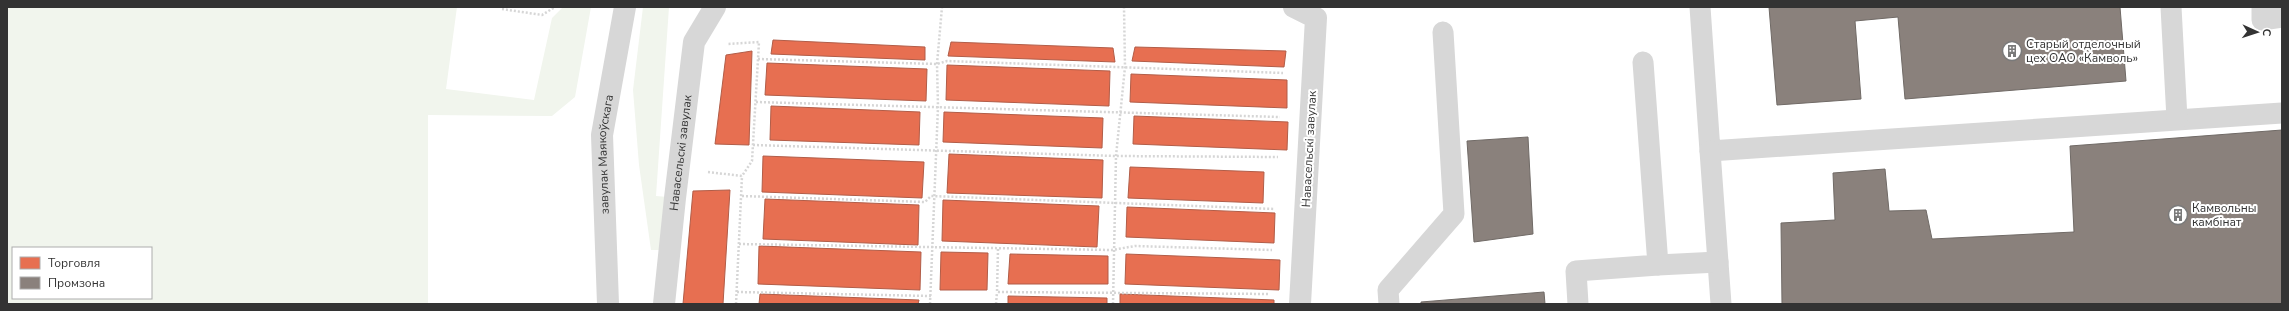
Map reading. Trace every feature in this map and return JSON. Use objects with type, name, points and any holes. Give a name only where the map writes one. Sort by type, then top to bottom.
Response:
[{"type":"street","name":"завулак Маякоўскага","points":[[608,304],[602,135],[625,7]]},
{"type":"street","name":"Навасельскі завулак","points":[[664,304],[694,42],[715,7]]},
{"type":"street","name":"Навасельскі завулак","points":[[1295,7],[1316,18],[1300,299]]},
{"type":"lane","points":[[1700,7],[1721,304]]},
{"type":"lane","points":[[2171,7],[2177,119]]},
{"type":"lane","points":[[2262,7],[2262,20],[2282,17]]},
{"type":"lane","points":[[1389,304],[1388,290],[1454,214],[1443,32]]},
{"type":"lane","points":[[1643,62],[1658,265]]},
{"type":"lane","points":[[1710,150],[2282,113]]},
{"type":"lane","points":[[1578,304],[1576,271],[1718,262]]},
{"type":"path","points":[[502,9],[542,15],[555,7]]},
{"type":"path","points":[[930,304],[938,107],[937,64],[942,7]]},
{"type":"path","points":[[1112,304],[1115,249],[1116,156],[1125,67],[1124,7]]},
{"type":"path","points":[[722,44],[759,42],[752,161]]},
{"type":"path","points":[[758,59],[937,64],[947,61],[1312,74]]},
{"type":"path","points":[[756,102],[1310,118]]},
{"type":"path","points":[[753,145],[1116,156],[1308,158]]},
{"type":"path","points":[[736,304],[742,176]]},
{"type":"path","points":[[742,196],[925,202],[930,196],[1306,210]]},
{"type":"path","points":[[739,244],[998,249],[1115,249],[1135,246],[1303,251]]},
{"type":"path","points":[[996,304],[998,249]]},
{"type":"path","points":[[737,292],[931,296]]},
{"type":"path","points":[[996,292],[1112,293],[1300,299]]},
{"type":"shaded area","points":[[7,7],[457,7],[446,89],[534,100],[552,18],[563,7],[591,7],[575,97],[552,116],[428,115],[428,304],[7,304]]},
{"type":"shaded area","points":[[643,7],[669,7],[656,196],[668,197],[663,250],[651,250],[639,165],[633,90]]},
{"type":"building: Торговля","points":[[773,40],[925,47],[925,60],[771,54]]},
{"type":"building: Торговля","points":[[951,42],[1113,48],[1115,62],[948,56]]},
{"type":"building: Торговля","points":[[1135,47],[1286,51],[1284,67],[1132,61]]},
{"type":"building: Торговля","points":[[752,51],[749,145],[715,144],[726,55]]},
{"type":"building: Торговля","points":[[767,63],[927,69],[926,101],[765,95]]},
{"type":"building: Торговля","points":[[947,65],[1110,71],[1109,106],[946,100]]},
{"type":"building: Торговля","points":[[1131,74],[1287,80],[1287,108],[1130,102]]},
{"type":"building: Торговля","points":[[771,106],[920,112],[919,145],[770,140]]},
{"type":"building: Торговля","points":[[944,112],[1103,118],[1102,148],[943,142]]},
{"type":"building: Торговля","points":[[1134,116],[1288,122],[1287,150],[1133,144]]},
{"type":"building: Торговля","points":[[949,154],[1103,160],[1102,198],[947,193]]},
{"type":"building: Торговля","points":[[763,156],[924,162],[922,198],[762,192]]},
{"type":"building: Торговля","points":[[1130,167],[1264,172],[1263,203],[1128,198]]},
{"type":"building: Торговля","points":[[730,190],[723,304],[683,304],[693,191]]},
{"type":"building: Торговля","points":[[765,199],[919,205],[918,245],[763,239]]},
{"type":"building: Торговля","points":[[943,200],[1099,206],[1097,247],[942,241]]},
{"type":"building: Торговля","points":[[1127,207],[1275,213],[1274,243],[1126,237]]},
{"type":"building: Торговля","points":[[759,246],[921,252],[920,290],[758,284]]},
{"type":"building: Торговля","points":[[941,252],[988,253],[987,290],[940,290]]},
{"type":"building: Торговля","points":[[1010,254],[1108,256],[1108,284],[1008,284]]},
{"type":"building: Торговля","points":[[1126,254],[1280,260],[1279,290],[1125,284]]},
{"type":"building: Торговля","points":[[760,294],[919,300],[918,304],[759,304]]},
{"type":"building: Торговля","points":[[1120,294],[1274,300],[1274,304],[1120,304]]},
{"type":"building: Торговля","points":[[1008,296],[1107,298],[1107,304],[1008,304]]},
{"type":"building: Промзона","name":"Старый отделочный цех ОАО «Камволь»","points":[[1769,7],[2120,7],[2126,81],[1905,99],[1898,17],[1855,21],[1861,99],[1777,105]]},
{"type":"building: Промзона","name":"Камвольны камбінат","points":[[2282,130],[2282,304],[1782,304],[1781,223],[1835,220],[1833,173],[1885,169],[1889,211],[1926,210],[1932,239],[2074,232],[2070,146]]},
{"type":"building: Промзона","points":[[1528,137],[1533,234],[1474,242],[1467,141]]},
{"type":"building: Промзона","points":[[1544,292],[1545,304],[1421,304],[1421,302]]},
{"type":"place","name":"Старый отделочный цех ОАО «Камволь»","points":[[2012,51]]},
{"type":"place","name":"Камвольны камбінат","points":[[2178,215]]}]
